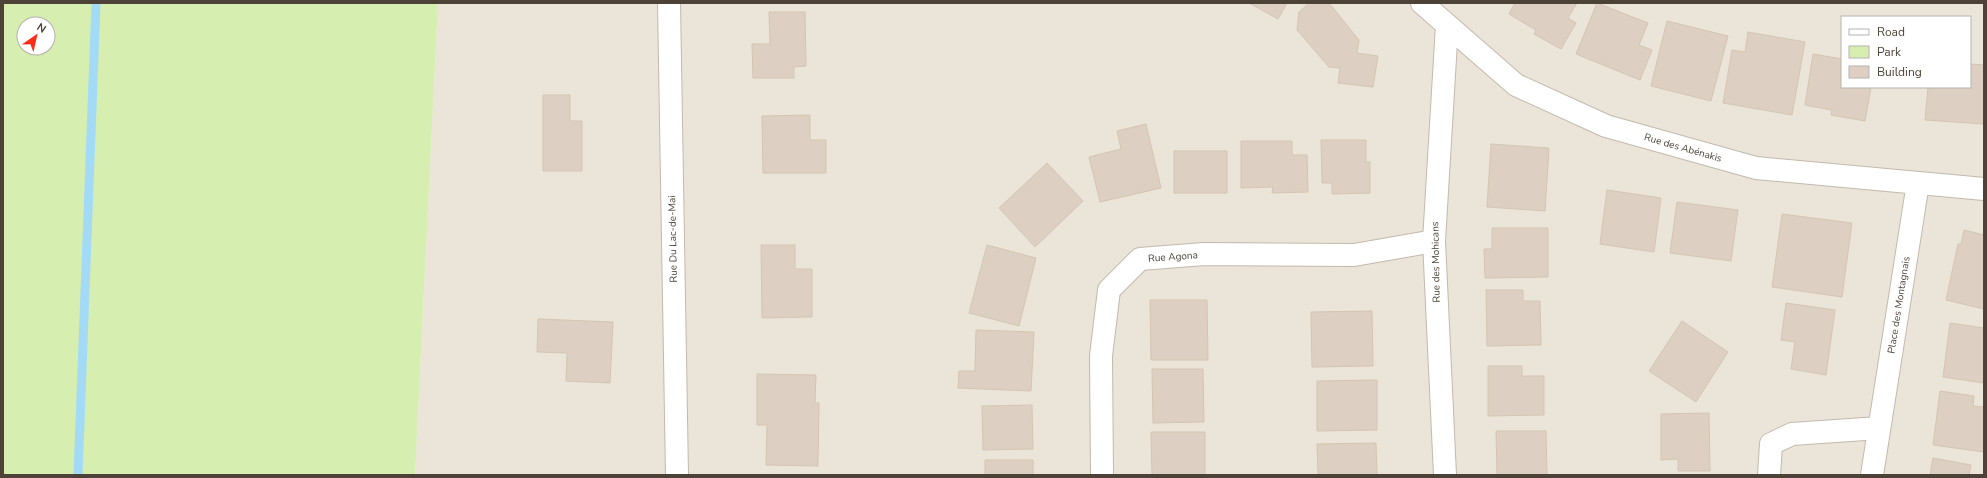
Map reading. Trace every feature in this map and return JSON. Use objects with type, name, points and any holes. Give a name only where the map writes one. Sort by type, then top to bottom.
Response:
[{"type":"street","name":"Rue Du Lac-de-Mai","points":[[669,3],[677,475]]},
{"type":"street","name":"Rue des Abénakis","points":[[1422,3],[1516,85],[1606,126],[1756,168],[1984,189]]},
{"type":"street","name":"Rue des Mohicans","points":[[1445,475],[1434,241],[1447,25]]},
{"type":"street","name":"Place des Montagnais","points":[[1872,475],[1918,183]]},
{"type":"street","name":"Rue Agona","points":[[1102,475],[1101,356],[1109,290],[1140,259],[1204,254],[1354,255],[1434,241]]},
{"type":"street","points":[[1769,475],[1771,444],[1792,434],[1880,428]]},
{"type":"shaded area","points":[[438,3],[1984,3],[1984,475],[415,475]]},
{"type":"green space","points":[[3,3],[438,3],[415,475],[3,475]]},
{"type":"building","points":[[1249,3],[1287,3],[1278,19]]},
{"type":"building","points":[[1309,3],[1329,3],[1359,40],[1357,53],[1378,56],[1373,87],[1338,83],[1340,68],[1329,67],[1297,30],[1299,12]]},
{"type":"building","points":[[1515,3],[1577,3],[1568,18],[1576,23],[1561,49],[1534,34],[1536,30],[1509,14]]},
{"type":"building","points":[[1597,3],[1648,23],[1639,45],[1652,50],[1640,80],[1576,54]]},
{"type":"building","points":[[769,12],[805,12],[806,66],[794,67],[794,78],[753,78],[752,44],[770,44]]},
{"type":"building","points":[[1667,21],[1728,36],[1711,101],[1651,86]]},
{"type":"building","points":[[1748,32],[1805,42],[1792,115],[1723,103],[1732,50],[1745,52]]},
{"type":"building","points":[[1813,54],[1841,59],[1841,88],[1871,88],[1865,121],[1831,115],[1832,110],[1805,105]]},
{"type":"building","points":[[1971,64],[1984,65],[1984,124],[1925,120],[1928,88],[1971,88]]},
{"type":"building","points":[[543,95],[570,95],[570,121],[582,121],[582,171],[543,171]]},
{"type":"building","points":[[810,115],[810,140],[826,140],[826,173],[763,173],[762,116]]},
{"type":"building","points":[[1146,124],[1161,188],[1100,202],[1089,157],[1121,149],[1117,131]]},
{"type":"building","points":[[1321,140],[1366,140],[1366,162],[1370,162],[1370,193],[1332,194],[1332,183],[1322,183]]},
{"type":"building","points":[[1241,141],[1292,141],[1292,155],[1307,155],[1308,192],[1272,193],[1273,187],[1241,188]]},
{"type":"building","points":[[1491,144],[1549,148],[1545,211],[1487,207]]},
{"type":"building","points":[[1174,151],[1227,151],[1227,193],[1174,193]]},
{"type":"building","points":[[1047,163],[1083,201],[1035,247],[999,208]]},
{"type":"building","points":[[1607,190],[1661,198],[1654,252],[1600,244]]},
{"type":"building","points":[[1677,202],[1738,210],[1731,261],[1670,253]]},
{"type":"building","points":[[1782,214],[1852,223],[1842,297],[1772,287]]},
{"type":"building","points":[[1492,228],[1548,228],[1548,277],[1485,278],[1484,249],[1492,249]]},
{"type":"building","points":[[1964,230],[1984,235],[1984,309],[1946,300],[1958,244],[1961,244]]},
{"type":"building","points":[[761,245],[795,245],[795,269],[812,269],[812,317],[762,318]]},
{"type":"building","points":[[987,245],[1036,258],[1019,326],[969,313]]},
{"type":"building","points":[[1486,290],[1523,290],[1523,301],[1540,301],[1541,345],[1487,346]]},
{"type":"building","points":[[1150,300],[1207,300],[1208,360],[1151,360]]},
{"type":"building","points":[[1786,303],[1835,310],[1826,375],[1791,369],[1795,342],[1781,340]]},
{"type":"building","points":[[1372,311],[1373,366],[1312,367],[1311,312]]},
{"type":"building","points":[[538,319],[613,322],[610,383],[566,381],[567,353],[537,352]]},
{"type":"building","points":[[1682,321],[1728,352],[1696,402],[1649,371]]},
{"type":"building","points":[[1950,323],[1984,328],[1984,383],[1943,377]]},
{"type":"building","points":[[976,330],[1034,332],[1031,391],[958,388],[959,371],[975,371]]},
{"type":"building","points":[[1488,366],[1522,366],[1522,376],[1544,376],[1544,415],[1488,416]]},
{"type":"building","points":[[1152,369],[1203,369],[1204,422],[1153,423]]},
{"type":"building","points":[[757,374],[816,375],[815,403],[819,403],[818,466],[766,465],[767,425],[757,425]]},
{"type":"building","points":[[1377,380],[1377,430],[1317,431],[1317,381]]},
{"type":"building","points":[[1940,391],[1974,396],[1973,406],[1984,407],[1984,452],[1933,445]]},
{"type":"building","points":[[1032,405],[1033,449],[983,450],[982,406]]},
{"type":"building","points":[[1709,413],[1710,471],[1678,471],[1678,459],[1661,460],[1661,414]]},
{"type":"building","points":[[1496,431],[1546,431],[1547,475],[1497,475]]},
{"type":"building","points":[[1151,432],[1205,432],[1205,475],[1152,475]]},
{"type":"building","points":[[1376,443],[1377,475],[1318,475],[1317,444]]},
{"type":"building","points":[[1933,458],[1971,465],[1969,475],[1930,475]]},
{"type":"building","points":[[985,460],[1033,460],[1033,475],[985,475]]},
{"type":"waterway","points":[[78,475],[96,3]]}]
